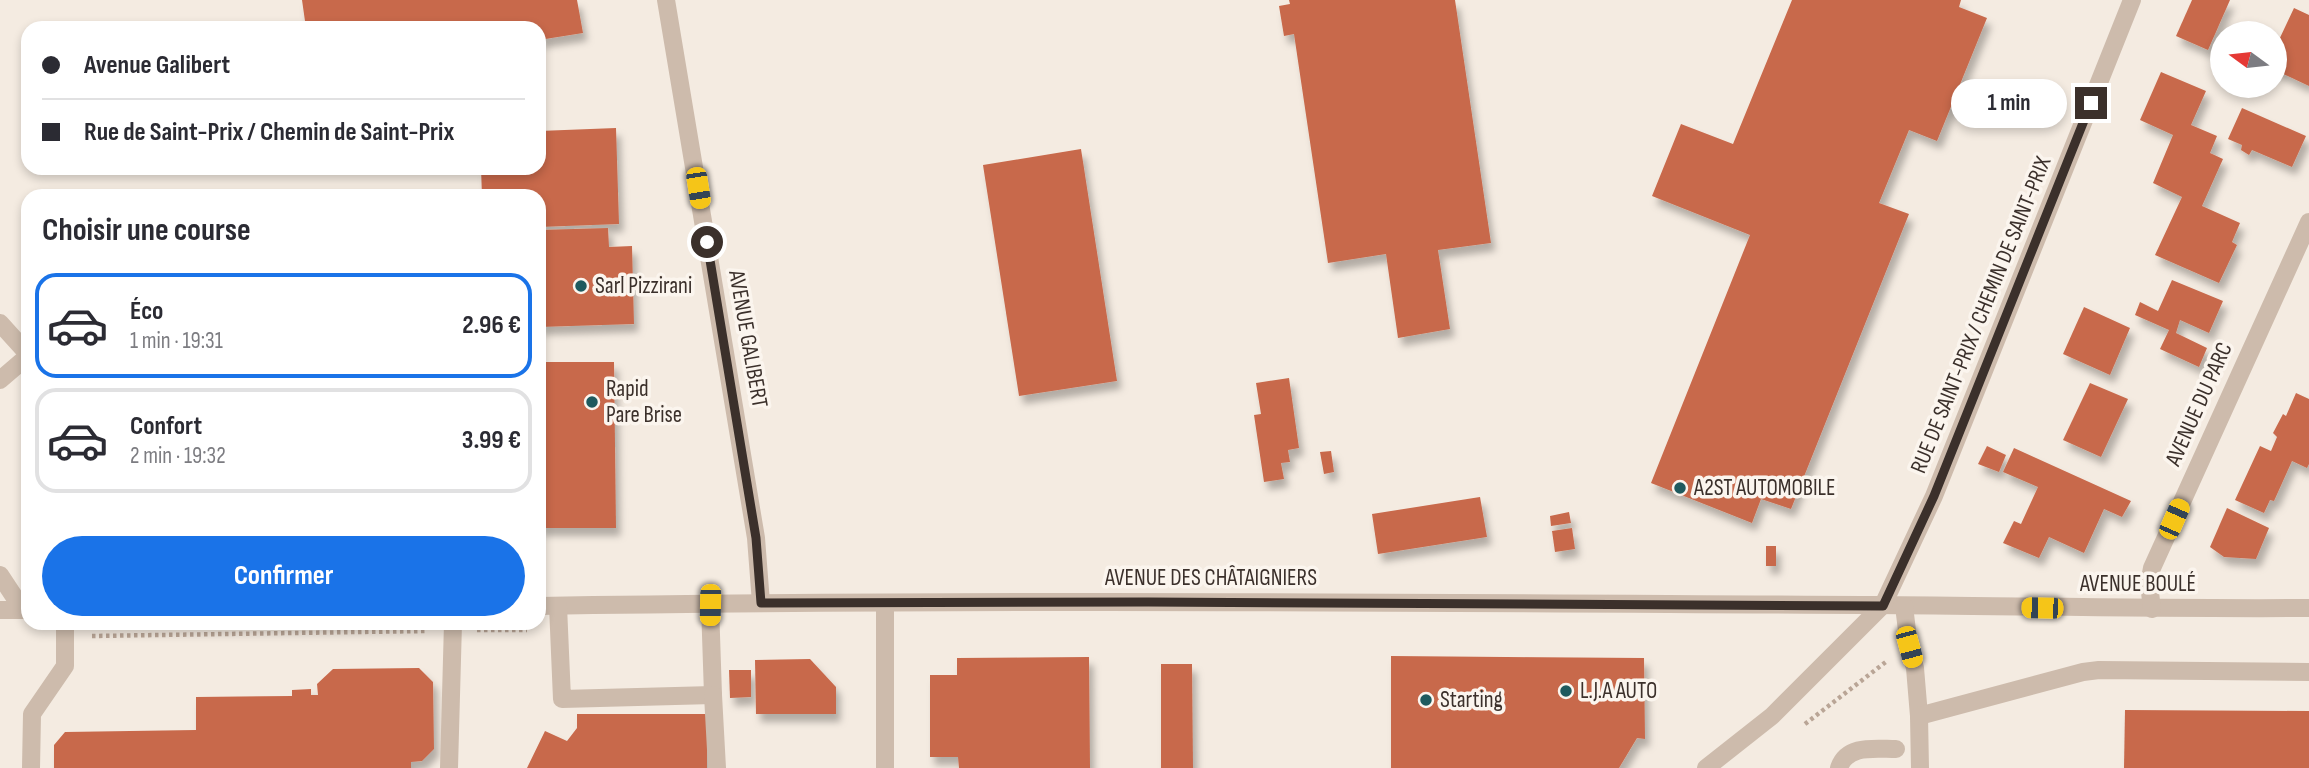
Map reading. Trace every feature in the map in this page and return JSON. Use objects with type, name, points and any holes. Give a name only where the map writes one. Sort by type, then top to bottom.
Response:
[{"type":"street","name":"AVENUE GALIBERT","points":[[666,0],[756,538],[761,603]]},
{"type":"street","name":"RUE DE SAINT-PRIX / CHEMIN DE SAINT-PRIX","points":[[1883,606],[1934,496],[2132,0]]},
{"type":"street","name":"AVENUE DU PARC","points":[[2152,609],[2149,584],[2152,568],[2309,222]]},
{"type":"street","points":[[0,323],[21,347]]},
{"type":"street","points":[[0,380],[21,361]]},
{"type":"street","points":[[0,575],[21,604]]},
{"type":"street","name":"AVENUE DES CHÂTAIGNIERS","points":[[546,606],[885,603],[1883,606]]},
{"type":"street","points":[[885,603],[885,768]]},
{"type":"street","points":[[710,605],[717,768]]},
{"type":"street","points":[[558,606],[562,699],[713,695]]},
{"type":"street","name":"AVENUE BOULÉ","points":[[1883,606],[2309,608]]},
{"type":"street","points":[[1706,768],[1772,716],[1883,606]]},
{"type":"street","points":[[1904,606],[1919,716],[1920,768]]},
{"type":"street","points":[[0,610],[21,610]]},
{"type":"street","points":[[31,768],[32,714],[65,666],[65,630]]},
{"type":"street","points":[[449,768],[453,630]]},
{"type":"street","points":[[1919,716],[2082,672],[2099,670],[2309,672]]},
{"type":"street","points":[[1839,768],[1847,754],[1860,749],[1896,749]]},
{"type":"path","points":[[1800,728],[1881,665]]},
{"type":"building","points":[[302,0],[577,0],[583,33],[546,39],[546,21],[305,21]]},
{"type":"building","points":[[1289,0],[1455,0],[1491,243],[1438,250],[1450,329],[1398,338],[1386,254],[1328,263],[1294,34],[1284,36],[1279,6],[1290,4]]},
{"type":"building","points":[[1792,0],[1961,0],[1959,7],[1987,18],[1937,141],[1909,130],[1879,203],[1909,214],[1791,509],[1761,499],[1752,523],[1651,483],[1750,235],[1652,196],[1681,124],[1733,144]]},
{"type":"building","points":[[2192,0],[2230,0],[2221,21],[2210,21],[2208,50],[2176,36]]},
{"type":"building","points":[[2294,8],[2309,15],[2309,86],[2287,76],[2287,23]]},
{"type":"building","points":[[2161,72],[2206,91],[2191,125],[2217,136],[2210,153],[2223,159],[2202,206],[2240,223],[2232,242],[2237,245],[2219,283],[2155,255],[2182,197],[2153,183],[2173,135],[2140,120]]},
{"type":"building","points":[[2242,108],[2306,136],[2292,167],[2252,150],[2249,155],[2241,150],[2242,145],[2228,139]]},
{"type":"building","points":[[616,128],[619,224],[546,227],[546,189],[482,189],[481,175],[546,175],[546,131]]},
{"type":"building","points":[[1081,149],[1117,381],[1019,396],[983,165]]},
{"type":"building","points":[[608,228],[609,247],[632,246],[634,324],[546,327],[546,230]]},
{"type":"building","points":[[2172,280],[2223,301],[2209,333],[2180,320],[2176,333],[2207,348],[2199,367],[2160,349],[2169,330],[2135,315],[2140,302],[2158,311]]},
{"type":"building","points":[[2084,307],[2130,328],[2110,375],[2063,354]]},
{"type":"building","points":[[546,362],[614,362],[616,528],[546,528]]},
{"type":"building","points":[[1289,378],[1299,448],[1288,450],[1290,462],[1281,463],[1284,479],[1264,482],[1254,415],[1261,414],[1256,383]]},
{"type":"building","points":[[2090,383],[2128,399],[2101,457],[2063,440]]},
{"type":"building","points":[[2296,393],[2309,399],[2309,464],[2307,468],[2292,461],[2274,501],[2270,500],[2264,513],[2235,500],[2260,446],[2271,451],[2277,437],[2273,433],[2283,414],[2286,416]]},
{"type":"building","points":[[1987,446],[2006,455],[1999,472],[1978,464]]},
{"type":"building","points":[[2014,448],[2131,501],[2122,517],[2104,509],[2084,553],[2049,537],[2039,558],[2003,543],[2014,521],[2021,524],[2038,487],[2003,472]]},
{"type":"building","points":[[1331,451],[1334,472],[1324,474],[1320,452]]},
{"type":"building","points":[[1480,497],[1487,537],[1378,554],[1372,514]]},
{"type":"building","points":[[2227,508],[2269,528],[2256,559],[2224,557],[2210,547]]},
{"type":"building","points":[[1569,512],[1571,523],[1551,526],[1550,516]]},
{"type":"building","points":[[1572,528],[1575,549],[1555,552],[1552,531]]},
{"type":"building","points":[[1766,546],[1776,546],[1776,566],[1766,566]]},
{"type":"building","points":[[1391,656],[1644,658],[1645,739],[1637,738],[1619,768],[1391,768]]},
{"type":"building","points":[[1089,657],[1090,768],[959,768],[958,757],[930,757],[930,675],[957,675],[957,658]]},
{"type":"building","points":[[810,659],[836,687],[836,714],[756,714],[755,660]]},
{"type":"building","points":[[1161,664],[1192,664],[1193,768],[1161,768]]},
{"type":"building","points":[[419,668],[433,682],[434,749],[422,761],[411,762],[411,768],[54,768],[54,745],[65,732],[196,730],[196,697],[292,696],[292,690],[311,689],[311,695],[318,695],[317,684],[333,669]]},
{"type":"building","points":[[729,670],[751,670],[751,697],[730,698]]},
{"type":"building","points":[[2125,710],[2309,711],[2309,768],[2124,768]]},
{"type":"building","points":[[577,714],[707,714],[707,768],[527,768],[545,731],[567,741],[577,728]]},
{"type":"place","name":"Sarl Pizzirani","points":[[581,286]]},
{"type":"place","name":"Rapid Pare Brise","points":[[592,402]]},
{"type":"place","name":"A2ST AUTOMOBILE","points":[[1680,488]]},
{"type":"place","name":"L.J.A AUTO","points":[[1566,691]]},
{"type":"place","name":"Starting","points":[[1426,700]]},
{"type":"route","points":[[707,242],[756,538],[761,603],[1883,606],[1934,496],[2091,103]]}]
